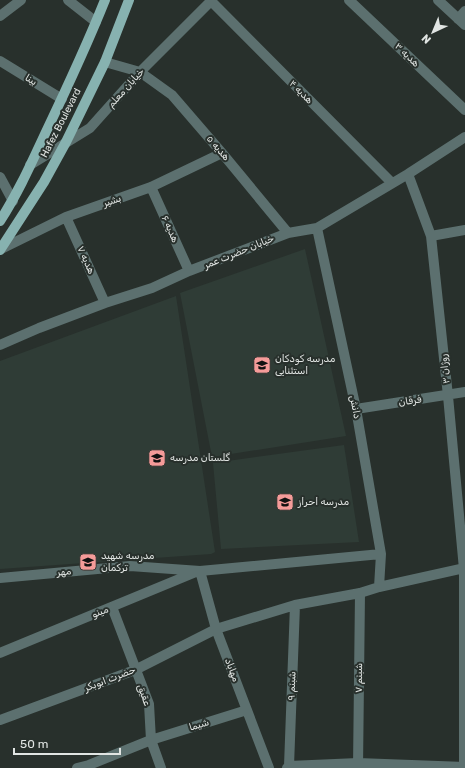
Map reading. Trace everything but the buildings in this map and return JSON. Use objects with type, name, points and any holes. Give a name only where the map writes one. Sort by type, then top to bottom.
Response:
[{"type":"main road","name":"Hafez Boulevard","points":[[0,221],[13,201],[62,99],[105,0]]},
{"type":"main road","name":"Hafez Boulevard","points":[[1,249],[44,182],[66,142],[105,62],[129,0]]},
{"type":"street","points":[[0,16],[21,0]]},
{"type":"street","points":[[68,0],[96,22]]},
{"type":"street","name":"خیابان معلم","points":[[30,165],[90,128],[140,72],[211,0]]},
{"type":"street","name":"هدیه ۴","points":[[211,0],[392,183]]},
{"type":"street","name":"هدیه ۳","points":[[349,0],[465,110]]},
{"type":"street","points":[[438,0],[462,22],[465,11]]},
{"type":"street","name":"بینا","points":[[0,61],[62,99]]},
{"type":"street","name":"هدیه ۵","points":[[105,62],[140,72],[172,95],[222,152],[288,233]]},
{"type":"street","name":"خیابان حضرت عمر","points":[[0,345],[39,328],[105,303],[152,288],[189,271],[288,233],[317,228],[408,174],[465,137]]},
{"type":"street","name":"بشیر","points":[[1,249],[66,217],[151,187],[222,152]]},
{"type":"street","name":"روژان ۳","points":[[408,174],[431,236],[448,396],[464,568],[464,768]]},
{"type":"street","points":[[0,177],[13,201]]},
{"type":"street","name":"هدیه ۶","points":[[151,187],[189,271]]},
{"type":"street","name":"هدیه ۷","points":[[66,217],[105,303]]},
{"type":"street","name":"دانش","points":[[317,228],[356,410],[381,554],[379,588]]},
{"type":"street","points":[[431,236],[465,230]]},
{"type":"street","name":"فرقان","points":[[356,410],[465,392]]},
{"type":"street","points":[[200,571],[381,554]]},
{"type":"street","name":"مهر","points":[[0,578],[130,566],[200,571]]},
{"type":"street","name":"حضرت ابوبکر","points":[[0,720],[135,670],[216,629],[295,605],[360,593],[464,568]]},
{"type":"street","name":"مینو","points":[[0,653],[200,571]]},
{"type":"street","name":"مهاباد","points":[[200,571],[216,629],[269,768]]},
{"type":"street","name":"شبنم ۷","points":[[358,766],[360,593]]},
{"type":"street","name":"شبنم ۹","points":[[288,767],[295,605]]},
{"type":"street","name":"عقیق","points":[[112,607],[149,704],[151,740],[161,768]]},
{"type":"street","name":"شیما","points":[[77,768],[89,767],[151,740],[247,710]]},
{"type":"street","points":[[288,767],[358,766],[464,768]]},
{"type":"shaded area","name":"مدرسه کودکان استثنایی","points":[[305,249],[346,436],[212,457],[180,293]]},
{"type":"shaded area","points":[[176,296],[215,552],[211,554],[0,569],[0,361]]},
{"type":"shaded area","name":"مدرسه احراز","points":[[344,445],[359,542],[221,549],[213,463]]},
{"type":"place","name":"مدرسه کودکان استثنایی","points":[[262,365]]},
{"type":"place","name":"گلستان مدرسه","points":[[157,458]]},
{"type":"place","name":"مدرسه احراز","points":[[285,502]]},
{"type":"place","name":"مدرسه شهید ترکمان","points":[[88,562]]}]
